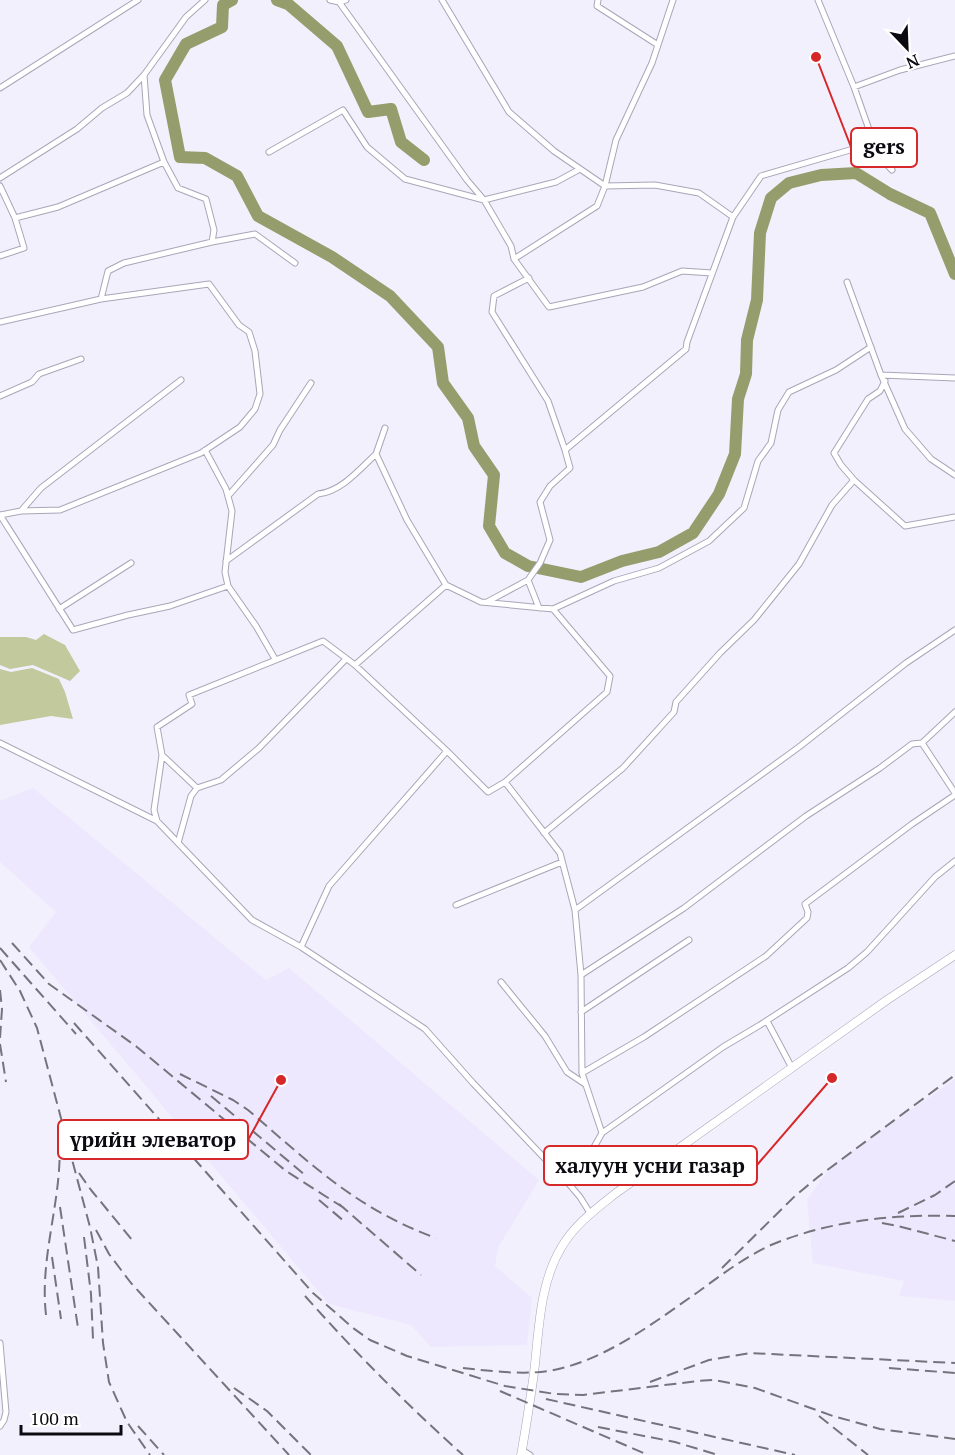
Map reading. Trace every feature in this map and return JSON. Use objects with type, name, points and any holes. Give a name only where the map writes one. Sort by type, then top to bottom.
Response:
[{"type":"street","points":[[0,88],[138,0]]},
{"type":"street","points":[[0,178],[77,129],[102,108],[127,93],[144,75],[186,17],[205,0]]},
{"type":"street","points":[[330,0],[339,2],[346,0]]},
{"type":"street","points":[[442,0],[509,112],[554,152],[605,186],[655,185],[699,193],[733,217]]},
{"type":"street","points":[[598,0],[597,6],[658,45]]},
{"type":"street","points":[[514,259],[597,206],[605,186],[616,140],[652,63],[673,0]]},
{"type":"street","points":[[818,0],[854,87],[878,155],[892,170]]},
{"type":"street","points":[[339,2],[467,180],[484,200],[511,246],[514,259],[549,307],[643,287],[682,271],[711,273]]},
{"type":"street","points":[[854,87],[900,70],[955,56]]},
{"type":"street","points":[[144,75],[147,115],[164,162],[178,188],[206,199],[214,230],[212,242]]},
{"type":"street","points":[[269,152],[343,110],[367,147],[405,179],[484,200],[556,182],[580,169]]},
{"type":"street","points":[[565,450],[686,349],[711,273],[733,217],[761,176],[874,143]]},
{"type":"street","points":[[15,218],[58,207],[164,162]]},
{"type":"street","points":[[0,186],[15,218],[24,248],[0,256]]},
{"type":"street","points":[[101,299],[108,271],[124,263],[255,234],[295,263]]},
{"type":"street","points":[[487,603],[528,580],[540,563],[550,540],[540,502],[550,486],[570,468],[548,401],[492,312],[494,296],[529,278]]},
{"type":"street","points":[[847,282],[905,429],[932,459],[955,475]]},
{"type":"street","points":[[0,322],[101,299],[209,284],[239,325],[249,332],[255,351],[260,394],[255,408],[240,427],[205,450],[60,510],[21,511],[0,515],[73,630],[170,606],[228,586]]},
{"type":"street","points":[[376,454],[407,520],[446,585],[481,602],[553,609],[614,581],[659,568],[709,541],[744,508],[758,461],[771,442],[778,410],[789,392],[836,370],[871,347]]},
{"type":"street","points":[[0,396],[32,382],[39,374],[81,359]]},
{"type":"street","points":[[883,378],[955,378]]},
{"type":"street","points":[[883,378],[880,391],[868,399],[834,453],[854,480],[905,526],[955,517]]},
{"type":"street","points":[[21,511],[41,488],[182,380]]},
{"type":"street","points":[[228,496],[273,445],[280,430],[311,384]]},
{"type":"street","points":[[226,561],[318,494],[351,478],[376,454],[385,428]]},
{"type":"street","points":[[205,450],[226,489],[232,511],[225,572],[228,586],[256,626],[275,659]]},
{"type":"street","points":[[544,833],[623,768],[674,712],[676,702],[720,653],[754,620],[799,564],[832,505],[854,480]]},
{"type":"street","points":[[59,609],[131,563]]},
{"type":"street","points":[[528,580],[539,608]]},
{"type":"street","points":[[355,665],[446,585]]},
{"type":"street","points":[[157,821],[154,810],[162,755],[157,727],[192,704],[189,695],[323,641],[355,665],[488,792],[505,782],[607,692],[610,676],[553,609]]},
{"type":"street","points":[[575,910],[800,747],[906,663],[955,630]]},
{"type":"street","points":[[178,843],[191,796],[197,788],[221,780],[259,748],[346,658]]},
{"type":"street","points":[[581,975],[684,908],[806,816],[880,768],[912,744],[922,743],[955,712]]},
{"type":"street","points":[[0,742],[157,821],[252,920],[301,946],[425,1029],[472,1083],[580,1197],[590,1214]]},
{"type":"street","points":[[582,1073],[644,1037],[766,956],[807,918],[808,912],[805,904],[955,794],[922,743]]},
{"type":"street","points":[[301,946],[329,886],[447,751]]},
{"type":"street","points":[[162,755],[197,788]]},
{"type":"street","points":[[505,782],[560,853],[575,910],[581,975],[582,1073],[602,1133]]},
{"type":"street","points":[[568,1184],[584,1165],[602,1133],[723,1047],[848,968],[867,952],[935,877],[955,861]]},
{"type":"street","points":[[456,905],[562,862]]},
{"type":"street","points":[[581,1012],[689,940]]},
{"type":"street","points":[[530,1455],[521,1452],[541,1310],[549,1276],[561,1248],[590,1214],[887,1000],[955,955]]},
{"type":"street","points":[[501,982],[545,1036],[567,1072],[586,1084]]},
{"type":"street","points":[[767,1021],[792,1068]]},
{"type":"street","points":[[0,1342],[6,1412],[0,1426]]},
{"type":"shaded area","points":[[33,788],[266,980],[289,968],[539,1180],[498,1248],[495,1266],[532,1298],[527,1345],[431,1347],[411,1325],[329,1304],[29,947],[56,912],[0,862],[0,801]]},
{"type":"shaded area","points":[[955,1079],[955,1301],[899,1296],[904,1281],[813,1263],[807,1199],[833,1164]]},
{"type":"green space","points":[[44,634],[65,645],[80,671],[70,681],[33,665],[10,669],[0,665],[0,637],[26,637],[36,640]]},
{"type":"green space","points":[[32,668],[59,679],[73,719],[51,716],[0,725],[0,669],[11,672]]},
{"type":"waterway","points":[[232,0],[223,5],[222,27],[186,44],[165,80],[180,157],[205,158],[237,176],[258,216],[332,257],[390,296],[438,347],[443,383],[468,418],[474,446],[494,475],[489,526],[505,553],[528,566],[581,577],[622,561],[659,552],[693,533],[719,494],[735,454],[738,399],[746,374],[747,340],[757,300],[760,233],[771,198],[789,183],[821,175],[856,173],[890,194],[930,213],[955,274]]},
{"type":"waterway","points":[[277,0],[288,4],[337,46],[368,112],[391,109],[401,142],[424,160]]},
{"type":"railway","points":[[12,943],[49,984],[137,1047],[286,1171],[344,1208]]},
{"type":"railway","points":[[0,948],[76,1034]]},
{"type":"railway","points":[[0,960],[20,991],[37,1028],[90,1227],[98,1267],[103,1343],[109,1382],[127,1422],[150,1455]]},
{"type":"railway","points":[[0,990],[2,1009],[0,1038]]},
{"type":"railway","points":[[74,1023],[313,1293],[370,1340],[407,1356],[505,1386],[555,1394],[583,1395],[714,1380],[755,1388],[833,1416],[880,1429],[955,1439]]},
{"type":"railway","points":[[0,1044],[6,1082]]},
{"type":"railway","points":[[180,1074],[233,1100],[248,1110],[335,1183],[358,1199],[407,1226],[436,1238]]},
{"type":"railway","points":[[722,1268],[795,1196],[955,1075]]},
{"type":"railway","points":[[211,1096],[305,1175]]},
{"type":"railway","points":[[46,1315],[46,1270],[58,1181],[59,1136]]},
{"type":"railway","points":[[79,1173],[133,1241]]},
{"type":"railway","points":[[898,1213],[935,1195],[955,1181]]},
{"type":"railway","points":[[319,1200],[345,1222]]},
{"type":"railway","points":[[339,1204],[421,1275]]},
{"type":"railway","points":[[60,1207],[78,1328]]},
{"type":"railway","points":[[463,1368],[528,1373],[570,1366],[590,1359],[628,1339],[733,1267],[771,1245],[815,1230],[861,1221],[908,1216],[955,1216]]},
{"type":"railway","points":[[882,1223],[955,1241]]},
{"type":"railway","points":[[96,1230],[109,1254],[131,1283],[289,1455]]},
{"type":"railway","points":[[84,1237],[91,1294],[93,1339]]},
{"type":"railway","points":[[52,1257],[61,1319]]},
{"type":"railway","points":[[305,1296],[382,1378],[463,1455]]},
{"type":"railway","points":[[650,1382],[709,1360],[750,1353],[955,1363]]},
{"type":"railway","points":[[889,1368],[955,1373]]},
{"type":"railway","points":[[234,1388],[267,1411],[311,1455]]},
{"type":"railway","points":[[500,1391],[648,1455]]},
{"type":"railway","points":[[546,1399],[795,1455]]},
{"type":"railway","points":[[819,1416],[868,1455]]},
{"type":"railway","points":[[138,1426],[164,1455]]},
{"type":"railway","points":[[598,1427],[675,1442],[718,1455]]},
{"type":"place","name":"gers","points":[[816,57]]},
{"type":"place","name":"халуун усни газар","points":[[832,1078]]},
{"type":"place","name":"үрийн элеватор","points":[[281,1080]]}]
